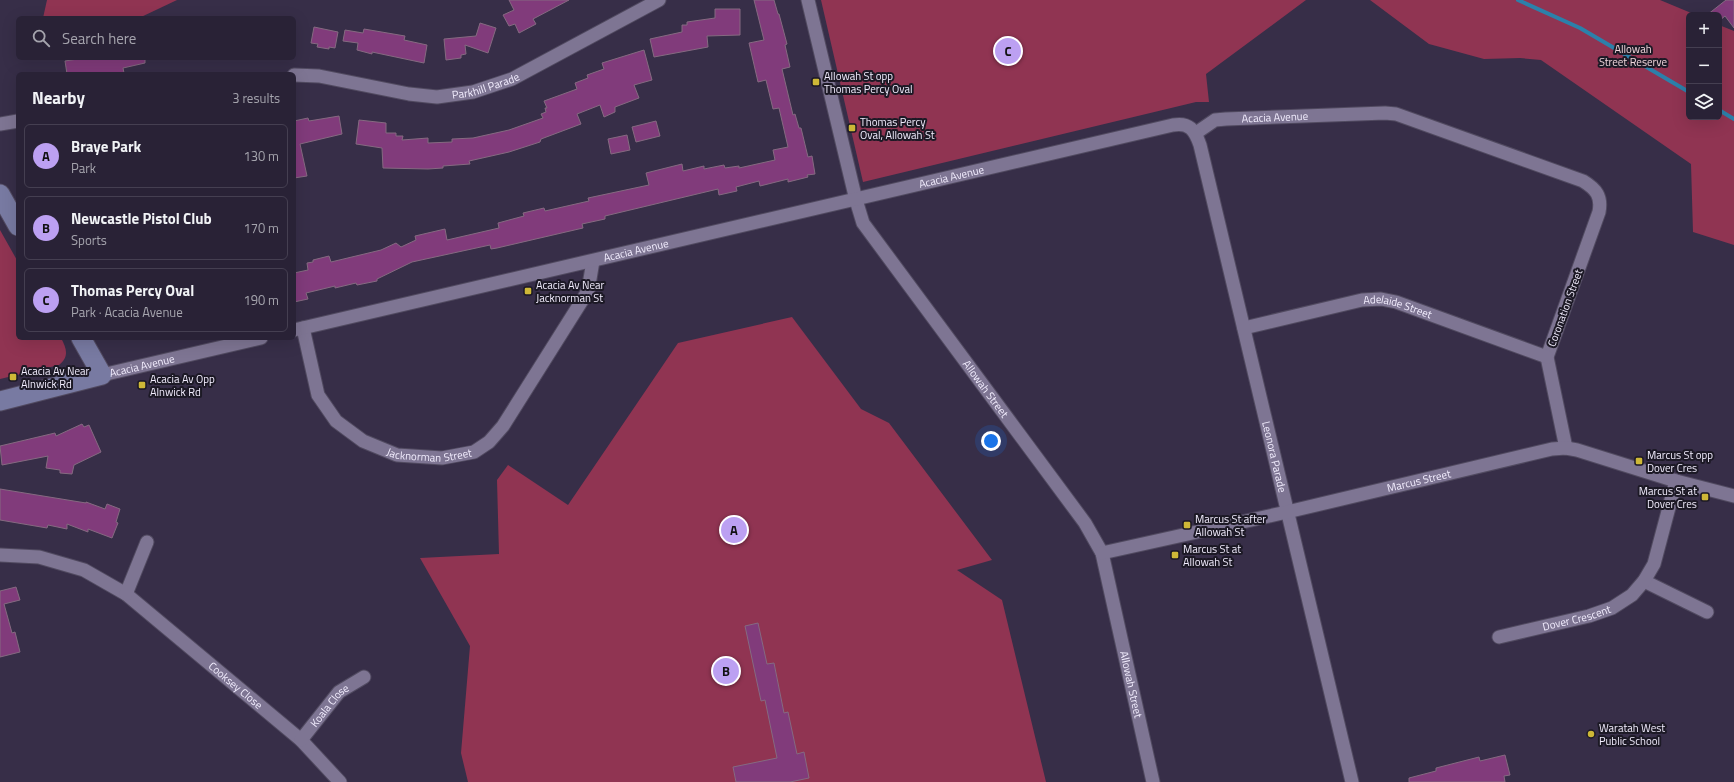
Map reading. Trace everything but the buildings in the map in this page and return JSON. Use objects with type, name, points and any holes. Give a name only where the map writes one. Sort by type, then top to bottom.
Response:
[{"type":"street","name":"Parkhill Parade","points":[[296,75],[319,76],[409,94],[437,97],[473,92],[512,80],[659,0]]},
{"type":"street","name":"Allowah Street","points":[[808,0],[856,200],[863,223],[1085,523],[1102,553],[1153,782]]},
{"type":"street","name":"Acacia Avenue","points":[[299,329],[1173,125],[1186,125],[1196,133],[1215,120],[1385,113],[1396,114],[1584,181],[1598,193]]},
{"type":"street","points":[[0,124],[16,121]]},
{"type":"street","name":"Leonora Parade","points":[[1196,133],[1352,782]]},
{"type":"street","name":"Coronation Street","points":[[1566,448],[1547,357],[1599,212],[1601,202],[1598,193]]},
{"type":"street","points":[[0,194],[16,222]]},
{"type":"street","name":"Jacknorman Street","points":[[299,329],[318,395],[336,421],[363,441],[397,455],[442,458],[474,452],[489,442],[503,426],[588,291],[593,261]]},
{"type":"street","name":"Adelaide Street","points":[[1244,328],[1362,300],[1381,299],[1396,302],[1547,357]]},
{"type":"street","points":[[82,340],[102,375]]},
{"type":"street","name":"Acacia Avenue","points":[[0,401],[102,375],[252,340]]},
{"type":"street","name":"Marcus Street","points":[[1102,553],[1287,512],[1552,449],[1566,448],[1676,481],[1734,496]]},
{"type":"street","name":"Dover Crescent","points":[[1499,637],[1589,616],[1612,608],[1632,595],[1654,564],[1676,481]]},
{"type":"street","points":[[126,594],[147,542]]},
{"type":"street","name":"Cooksey Close","points":[[0,554],[39,557],[84,570],[126,594],[301,740],[340,782]]},
{"type":"street","points":[[1644,580],[1707,612]]},
{"type":"street","name":"Koala Close","points":[[301,740],[339,692],[364,677]]},
{"type":"green space","points":[[47,0],[177,0],[143,16],[43,16]]},
{"type":"green space","points":[[821,0],[1306,0],[1206,74],[1209,102],[1196,102],[863,182]]},
{"type":"green space","name":"Allowah Street Reserve","points":[[1370,0],[1660,0],[1689,12],[1686,12],[1686,120],[1722,120],[1722,26],[1734,31],[1734,245],[1693,232],[1691,164],[1541,60],[1520,58],[1484,59],[1429,44]]},
{"type":"green space","points":[[0,230],[16,258],[16,340],[62,340],[66,349],[66,356],[59,365],[0,379]]},
{"type":"green space","points":[[792,317],[861,409],[889,423],[992,560],[957,570],[1002,600],[1046,782],[468,782],[461,753],[470,646],[420,558],[499,554],[497,480],[508,465],[568,505],[678,343]]},
{"type":"waterway","points":[[1518,0],[1580,28],[1686,90]]},
{"type":"waterway","points":[[1722,112],[1734,119]]},
{"type":"place","name":"Thomas Percy Oval","points":[[1008,51]]},
{"type":"place","name":"Allowah St opp Thomas Percy Oval","points":[[816,82]]},
{"type":"place","name":"Thomas Percy Oval, Allowah St","points":[[852,128]]},
{"type":"place","name":"Acacia Av Near Jacknorman St","points":[[528,291]]},
{"type":"place","name":"Acacia Av Near Alnwick Rd","points":[[13,377]]},
{"type":"place","name":"Acacia Av Opp Alnwick Rd","points":[[142,385]]},
{"type":"place","name":"Marcus St opp Dover Cres","points":[[1639,461]]},
{"type":"place","name":"Marcus St at Dover Cres","points":[[1705,497]]},
{"type":"place","name":"Marcus St after Allowah St","points":[[1187,525]]},
{"type":"place","name":"Braye Park","points":[[734,530]]},
{"type":"place","name":"Marcus St at Allowah St","points":[[1175,555]]},
{"type":"place","name":"Newcastle Pistol Club","points":[[726,671]]},
{"type":"place","name":"Waratah West Public School","points":[[1591,734]]}]
